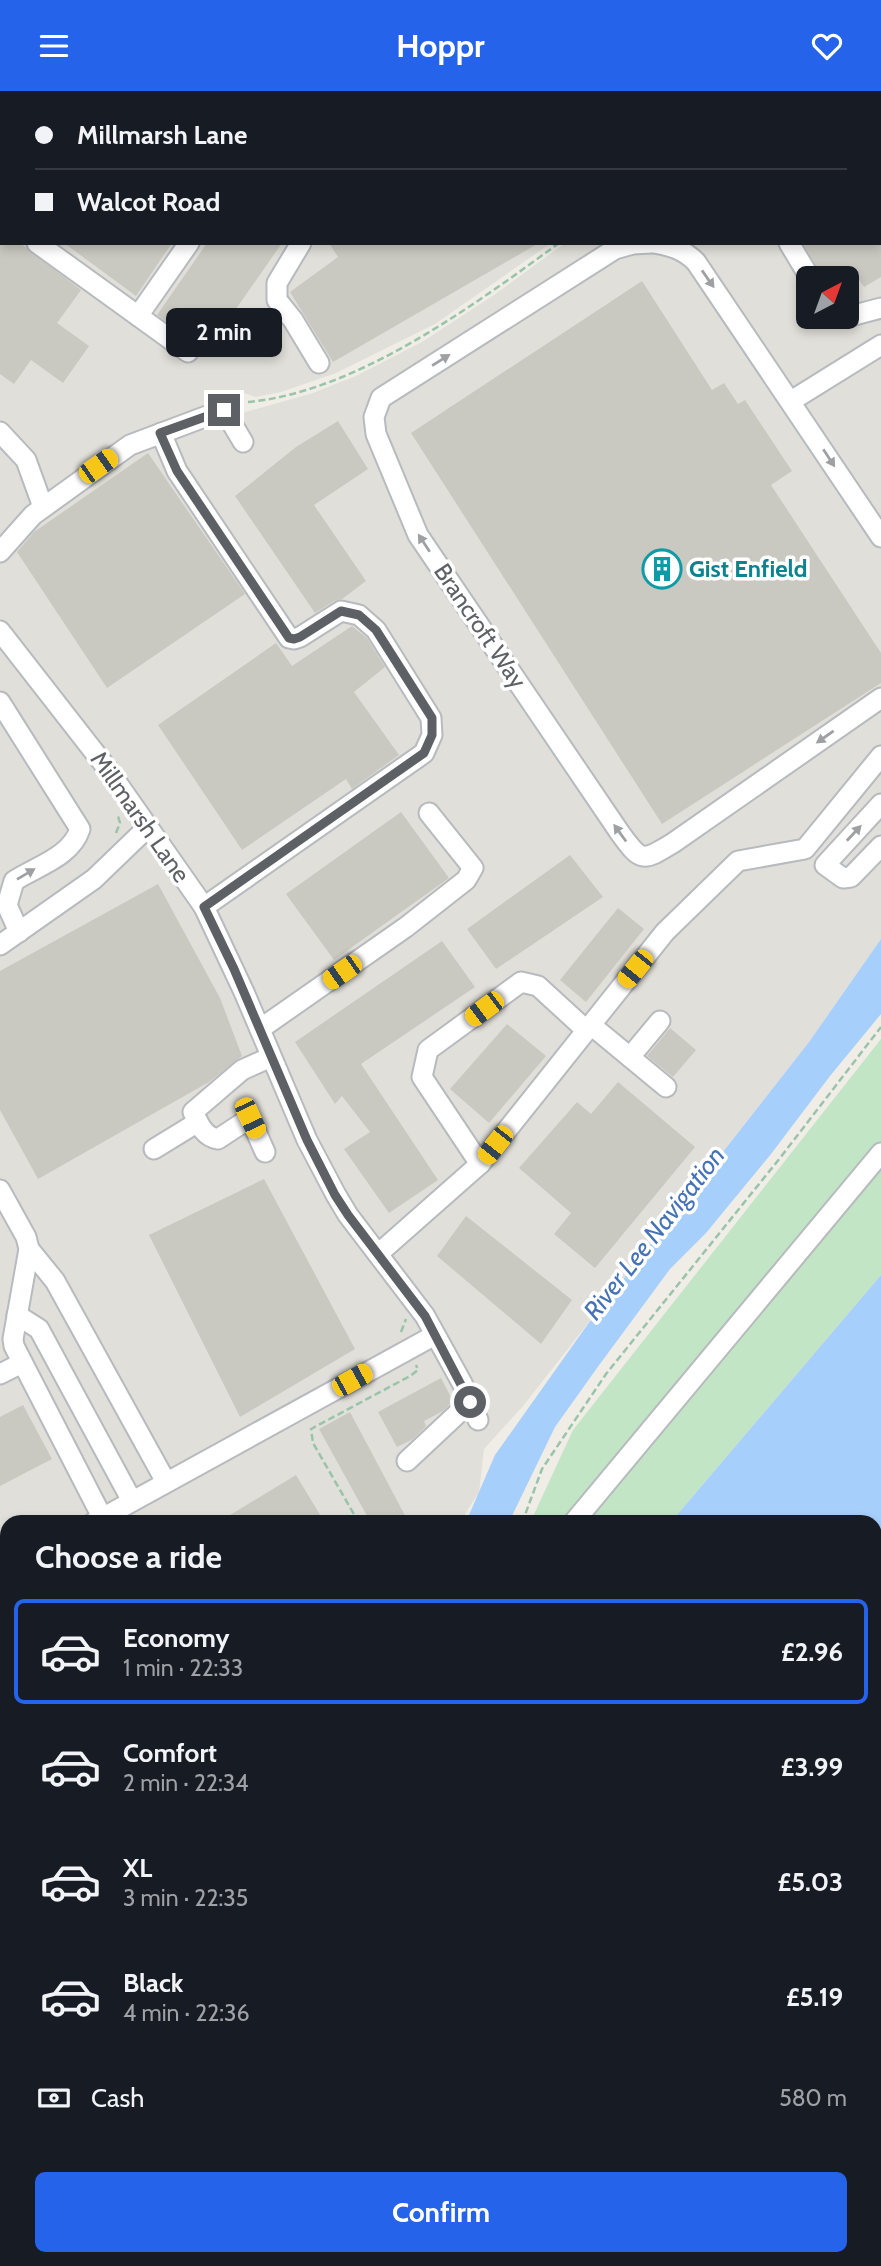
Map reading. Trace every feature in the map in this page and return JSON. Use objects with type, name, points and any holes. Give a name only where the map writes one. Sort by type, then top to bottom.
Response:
[{"type":"street","points":[[40,245],[188,352]]},
{"type":"street","points":[[138,316],[188,245]]},
{"type":"street","points":[[300,245],[277,283],[277,300],[293,320],[319,363]]},
{"type":"street","name":"Brancroft Way","points":[[629,245],[615,249],[381,398],[374,417],[376,434],[418,535],[620,833],[635,853],[645,857],[673,843],[881,698]]},
{"type":"street","name":"Brancroft Way","points":[[662,245],[687,253],[696,262],[881,537]]},
{"type":"street","points":[[790,245],[803,266]]},
{"type":"street","points":[[859,314],[881,308]]},
{"type":"street","points":[[792,401],[881,345]]},
{"type":"street","points":[[0,552],[33,515],[130,445],[228,409],[243,442]]},
{"type":"street","points":[[0,432],[26,460],[39,489],[43,507]]},
{"type":"street","points":[[160,433],[177,471],[289,638],[300,637],[341,611],[359,615],[376,630],[432,718],[432,735],[424,753],[204,907]]},
{"type":"street","name":"Millmarsh Lane","points":[[0,631],[106,767],[214,923],[307,1140],[335,1195],[408,1292],[435,1335],[474,1411],[407,1461]]},
{"type":"street","points":[[0,702],[80,829],[76,841],[64,853],[14,881],[7,905],[19,932]]},
{"type":"street","points":[[378,1254],[480,1164],[665,932],[738,860],[805,849],[881,756]]},
{"type":"street","points":[[825,865],[881,804]]},
{"type":"street","points":[[260,1029],[406,927],[466,880],[473,868],[429,813]]},
{"type":"street","points":[[0,945],[94,879],[148,827]]},
{"type":"street","points":[[805,849],[843,878],[851,877],[881,846]]},
{"type":"street","points":[[480,1164],[422,1077],[428,1050],[521,982],[538,986],[666,1087]]},
{"type":"street","points":[[630,1057],[660,1021]]},
{"type":"street","points":[[265,1152],[250,1118],[218,1139],[203,1131],[193,1112],[242,1070],[271,1057]]},
{"type":"street","points":[[154,1149],[198,1122]]},
{"type":"street","points":[[580,1515],[881,1153]]},
{"type":"street","points":[[0,1190],[26,1237],[29,1249],[55,1282],[166,1482]]},
{"type":"street","points":[[29,1249],[17,1315],[6,1340],[14,1346],[96,1515]]},
{"type":"street","points":[[17,1315],[38,1329],[132,1501]]},
{"type":"street","points":[[107,1515],[435,1335]]},
{"type":"street","points":[[0,1374],[22,1363]]},
{"type":"path","points":[[228,409],[248,402],[278,399],[349,375],[460,314],[556,245]]},
{"type":"path","points":[[525,1515],[542,1469],[606,1374],[780,1158],[881,1027]]},
{"type":"path","points":[[354,1515],[313,1443],[311,1429],[410,1376],[418,1370],[414,1363]]},
{"type":"shaded area","points":[[0,245],[548,245],[435,324],[336,373],[281,392],[256,397],[241,392],[224,398],[235,415],[313,393],[356,376],[422,342],[494,295],[562,245],[881,245],[881,939],[809,1042],[523,1406],[484,1449],[479,1492],[464,1515],[0,1515]]},
{"type":"green space","points":[[881,1039],[881,1275],[677,1515],[534,1515],[573,1430]]},
{"type":"water","points":[[881,939],[881,1014],[706,1233],[670,1269],[597,1368],[555,1427],[512,1515],[469,1515],[495,1455],[588,1324],[809,1042]]},
{"type":"water","points":[[881,1275],[881,1515],[677,1515]]},
{"type":"building","points":[[0,245],[23,245],[81,290],[57,323],[89,346],[63,383],[31,360],[14,384],[0,374]]},
{"type":"building","points":[[67,245],[171,245],[136,296]]},
{"type":"building","points":[[206,245],[281,245],[206,352],[157,315]]},
{"type":"building","points":[[330,245],[536,245],[333,362],[290,292],[338,257]]},
{"type":"building","points":[[804,245],[881,245],[881,277],[864,287],[859,280],[859,266],[815,266]]},
{"type":"building","name":"Gist Enfield","points":[[642,281],[712,390],[724,383],[738,404],[745,400],[792,471],[771,485],[881,653],[881,683],[662,824],[411,433]]},
{"type":"building","points":[[338,421],[368,469],[314,505],[366,581],[342,599],[315,613],[235,496],[296,447]]},
{"type":"building","points":[[148,453],[245,594],[107,688],[17,552],[34,532]]},
{"type":"building","points":[[352,626],[367,638],[385,667],[354,692],[399,755],[352,789],[346,779],[242,850],[158,725],[276,643],[292,666]]},
{"type":"building","points":[[401,812],[449,878],[334,960],[286,894]]},
{"type":"building","points":[[570,855],[603,897],[496,969],[467,929]]},
{"type":"building","points":[[158,884],[220,998],[242,1056],[209,1082],[38,1179],[0,1110],[0,971]]},
{"type":"building","points":[[618,908],[644,929],[586,1002],[560,980]]},
{"type":"building","points":[[442,941],[475,987],[361,1064],[438,1180],[389,1213],[344,1149],[370,1132],[342,1096],[335,1104],[295,1042]]},
{"type":"building","points":[[507,1024],[546,1056],[489,1123],[450,1089]]},
{"type":"building","points":[[670,1028],[696,1050],[673,1077],[647,1056]]},
{"type":"building","points":[[618,1082],[695,1147],[595,1268],[554,1234],[571,1213],[519,1168],[577,1102],[591,1114]]},
{"type":"building","points":[[264,1179],[355,1349],[240,1417],[149,1235]]},
{"type":"building","points":[[466,1216],[572,1300],[541,1344],[437,1256]]},
{"type":"building","points":[[441,1378],[453,1401],[443,1411],[424,1421],[426,1426],[413,1439],[397,1447],[378,1412]]},
{"type":"building","points":[[23,1405],[52,1459],[0,1486],[0,1417]]},
{"type":"building","points":[[350,1412],[405,1515],[367,1515],[319,1429]]},
{"type":"building","points":[[296,1475],[320,1515],[230,1515]]},
{"type":"place","name":"Gist Enfield","points":[[662,569]]},
{"type":"route","points":[[224,410],[160,433],[177,471],[289,638],[300,637],[341,611],[359,615],[376,630],[432,718],[432,735],[424,753],[204,907],[214,923],[307,1140],[335,1195],[425,1316],[470,1402]]},
{"type":"water label","name":"River Lee Navigation","points":[[654,1233]]}]
